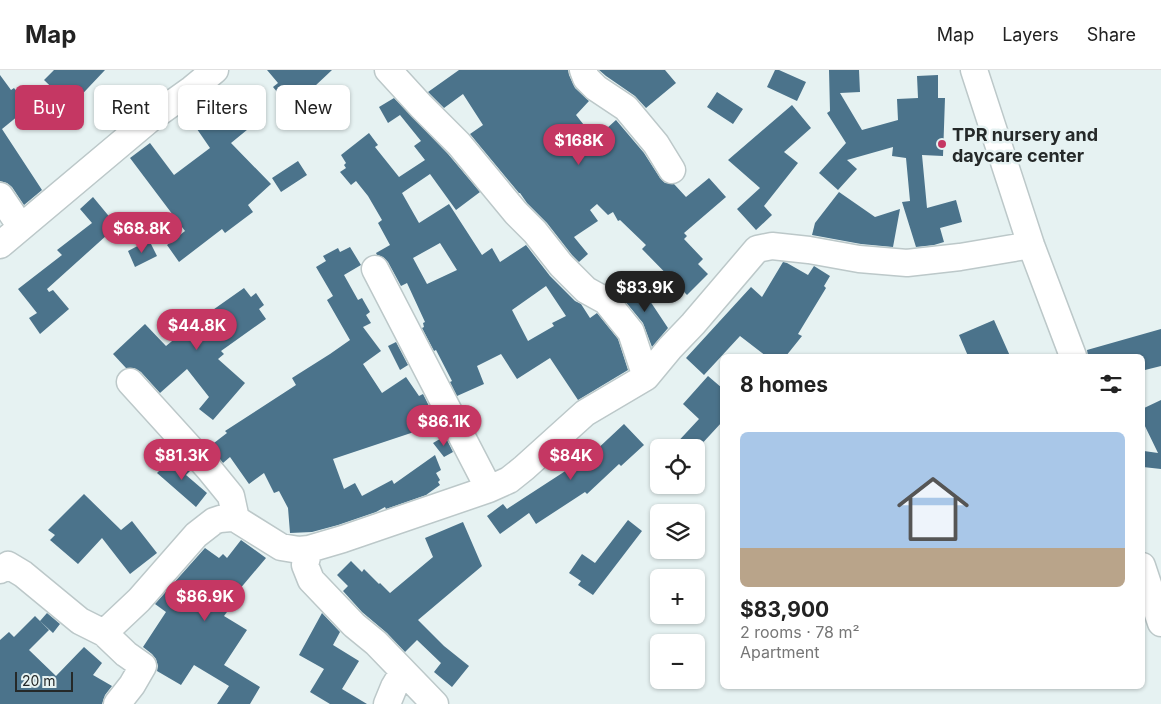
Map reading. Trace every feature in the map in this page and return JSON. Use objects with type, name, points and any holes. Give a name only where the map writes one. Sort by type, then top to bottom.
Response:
[{"type":"street","points":[[0,245],[150,119],[215,70]]},
{"type":"street","points":[[388,70],[459,144],[509,206],[535,232],[561,265],[586,290],[606,300],[632,332],[646,377]]},
{"type":"street","points":[[583,70],[586,78],[596,88],[626,108],[656,144],[672,170]]},
{"type":"street","points":[[974,70],[1031,245],[1072,354]]},
{"type":"street","points":[[0,196],[21,227]]},
{"type":"street","points":[[104,633],[139,600],[196,535],[220,518],[236,519],[281,547],[299,550],[309,549],[489,489],[509,480],[585,413],[646,377],[757,249],[772,246],[859,259],[907,263],[960,257],[1031,245]]},
{"type":"street","points":[[375,269],[489,489]]},
{"type":"street","points":[[130,382],[231,496],[236,519]]},
{"type":"street","points":[[309,549],[305,564],[312,580],[354,625],[376,643],[435,704]]},
{"type":"street","points":[[0,570],[8,565],[23,574],[80,621],[104,633],[126,654],[143,666],[132,685],[117,704]]},
{"type":"street","points":[[1145,575],[1161,623]]},
{"type":"street","points":[[387,704],[403,672]]},
{"type":"building","points":[[54,70],[105,70],[84,92],[84,85],[49,85],[44,80]]},
{"type":"building","points":[[267,70],[332,70],[316,85],[276,85],[276,91],[273,87],[278,83]]},
{"type":"building","points":[[459,70],[568,70],[575,88],[589,101],[576,115],[595,139],[616,120],[644,153],[660,178],[665,183],[674,184],[686,197],[709,178],[726,197],[684,233],[687,236],[684,239],[703,259],[698,264],[708,274],[687,295],[642,249],[646,245],[620,220],[618,221],[613,212],[608,215],[597,204],[590,210],[598,221],[574,237],[588,254],[579,262],[470,134],[483,125],[463,94],[444,108],[428,92]]},
{"type":"building","points":[[599,70],[665,70],[676,83],[646,108],[635,96]]},
{"type":"building","points":[[775,70],[806,82],[797,101],[767,87]]},
{"type":"building","points":[[829,70],[859,70],[860,92],[840,93],[862,130],[898,120],[897,99],[918,98],[917,76],[938,75],[938,98],[945,98],[943,156],[922,155],[927,208],[956,200],[962,222],[940,228],[944,242],[916,247],[902,202],[910,201],[906,158],[892,156],[893,147],[847,160],[857,169],[838,190],[819,173],[846,143],[827,113],[830,111]]},
{"type":"building","points":[[0,75],[11,90],[15,89],[15,118],[2,129],[42,190],[24,205],[12,187],[0,181]]},
{"type":"building","points":[[717,92],[743,109],[733,124],[707,107]]},
{"type":"building","points":[[394,98],[448,154],[480,192],[456,210],[430,174],[402,193],[419,223],[449,204],[482,255],[492,248],[500,262],[526,245],[550,276],[575,301],[581,304],[590,318],[597,313],[618,339],[628,370],[578,400],[550,358],[517,379],[501,354],[477,366],[484,384],[457,396],[450,382],[452,381],[422,328],[425,322],[407,283],[401,286],[388,262],[376,253],[390,245],[378,223],[382,220],[368,196],[356,181],[351,185],[340,172],[346,168],[344,165],[346,163],[341,155],[369,133],[378,145],[375,147],[399,177],[425,160],[414,146],[421,141],[400,115],[388,123],[379,107]],"holes":[[[440,243],[457,270],[427,284],[413,258]],[[546,286],[566,316],[552,323],[554,326],[528,341],[512,310]]]},
{"type":"building","points":[[792,105],[811,128],[784,152],[798,163],[764,206],[772,215],[756,230],[737,209],[760,188],[728,160]]},
{"type":"building","points":[[198,130],[247,130],[231,143],[271,184],[248,205],[253,212],[225,233],[222,229],[179,262],[167,245],[185,231],[130,158],[150,143],[174,175],[210,148]]},
{"type":"building","points":[[298,161],[307,175],[281,192],[272,178]]},
{"type":"building","points":[[839,192],[875,217],[900,209],[893,247],[861,244],[812,235],[815,223]]},
{"type":"building","points":[[93,197],[117,226],[47,289],[49,292],[53,290],[69,309],[40,334],[29,318],[37,313],[18,289],[62,255],[57,250],[92,223],[80,209]]},
{"type":"building","points":[[149,240],[157,256],[135,267],[128,251]]},
{"type":"building","points":[[350,247],[361,265],[344,275],[358,300],[362,298],[370,312],[366,315],[371,323],[363,327],[381,351],[363,364],[382,393],[406,377],[419,396],[423,394],[438,424],[333,459],[344,489],[355,483],[362,496],[392,480],[394,484],[435,455],[441,470],[436,473],[440,480],[438,482],[440,485],[426,495],[386,509],[385,507],[338,525],[312,532],[290,533],[288,508],[279,491],[274,493],[264,473],[249,484],[230,457],[223,463],[210,446],[227,433],[225,431],[296,385],[292,378],[350,340],[327,300],[333,296],[316,267],[326,261],[323,256],[338,248],[340,252]]},
{"type":"building","points":[[783,262],[808,275],[814,266],[830,276],[824,286],[826,288],[798,334],[802,336],[788,354],[763,354],[740,336],[723,354],[720,354],[720,358],[704,375],[686,358],[751,287],[762,297]]},
{"type":"building","points":[[638,283],[668,328],[652,347],[643,323],[620,295]]},
{"type":"building","points":[[244,288],[251,297],[256,293],[264,305],[259,309],[266,319],[221,351],[224,354],[218,359],[245,383],[213,420],[199,409],[209,397],[187,369],[160,393],[141,372],[134,368],[126,368],[113,354],[145,324],[166,346],[188,328],[183,320],[196,312],[200,319]]},
{"type":"building","points":[[994,320],[1009,354],[967,354],[959,335]]},
{"type":"building","points":[[1161,329],[1161,366],[1145,370],[1145,354],[1088,354],[1087,350]]},
{"type":"building","points":[[396,342],[408,365],[400,370],[388,346]]},
{"type":"building","points":[[708,376],[720,386],[720,424],[705,440],[680,439],[699,419],[683,404]]},
{"type":"building","points":[[1161,400],[1161,469],[1145,467],[1145,451],[1158,453],[1145,426],[1145,408]]},
{"type":"building","points":[[624,424],[644,445],[621,466],[619,464],[587,494],[585,492],[536,524],[529,513],[500,534],[487,516],[503,504],[507,509],[570,468],[590,450],[593,453]]},
{"type":"building","points":[[445,436],[453,452],[444,457],[433,443]]},
{"type":"building","points":[[174,456],[190,471],[186,475],[207,493],[196,507],[157,473]]},
{"type":"building","points":[[84,494],[121,530],[132,521],[157,553],[130,574],[102,538],[78,564],[50,540],[55,535],[48,530]]},
{"type":"building","points":[[628,520],[642,531],[593,595],[578,585],[581,581],[569,573],[582,554],[595,563]]},
{"type":"building","points":[[463,522],[482,566],[418,620],[444,646],[469,666],[452,687],[434,672],[441,663],[417,640],[405,652],[387,633],[362,612],[343,591],[348,586],[337,575],[351,561],[362,572],[364,569],[390,593],[433,557],[425,538]]},
{"type":"building","points":[[241,540],[266,558],[223,609],[227,612],[224,616],[247,630],[224,665],[260,687],[250,704],[217,704],[229,686],[194,665],[181,685],[157,671],[156,659],[143,647],[166,612],[155,604],[205,548],[219,558],[223,554],[227,558]]},
{"type":"building","points":[[47,613],[60,624],[53,633],[40,621]]},
{"type":"building","points":[[322,613],[340,632],[333,645],[359,661],[342,689],[367,704],[330,704],[310,692],[324,669],[299,655]]},
{"type":"building","points":[[35,616],[49,630],[29,650],[56,676],[84,647],[102,663],[93,675],[112,686],[105,695],[102,704],[0,704],[0,640],[9,632],[14,637]]},
{"type":"place","name":"TPR nursery and daycare center","points":[[942,144]]}]
